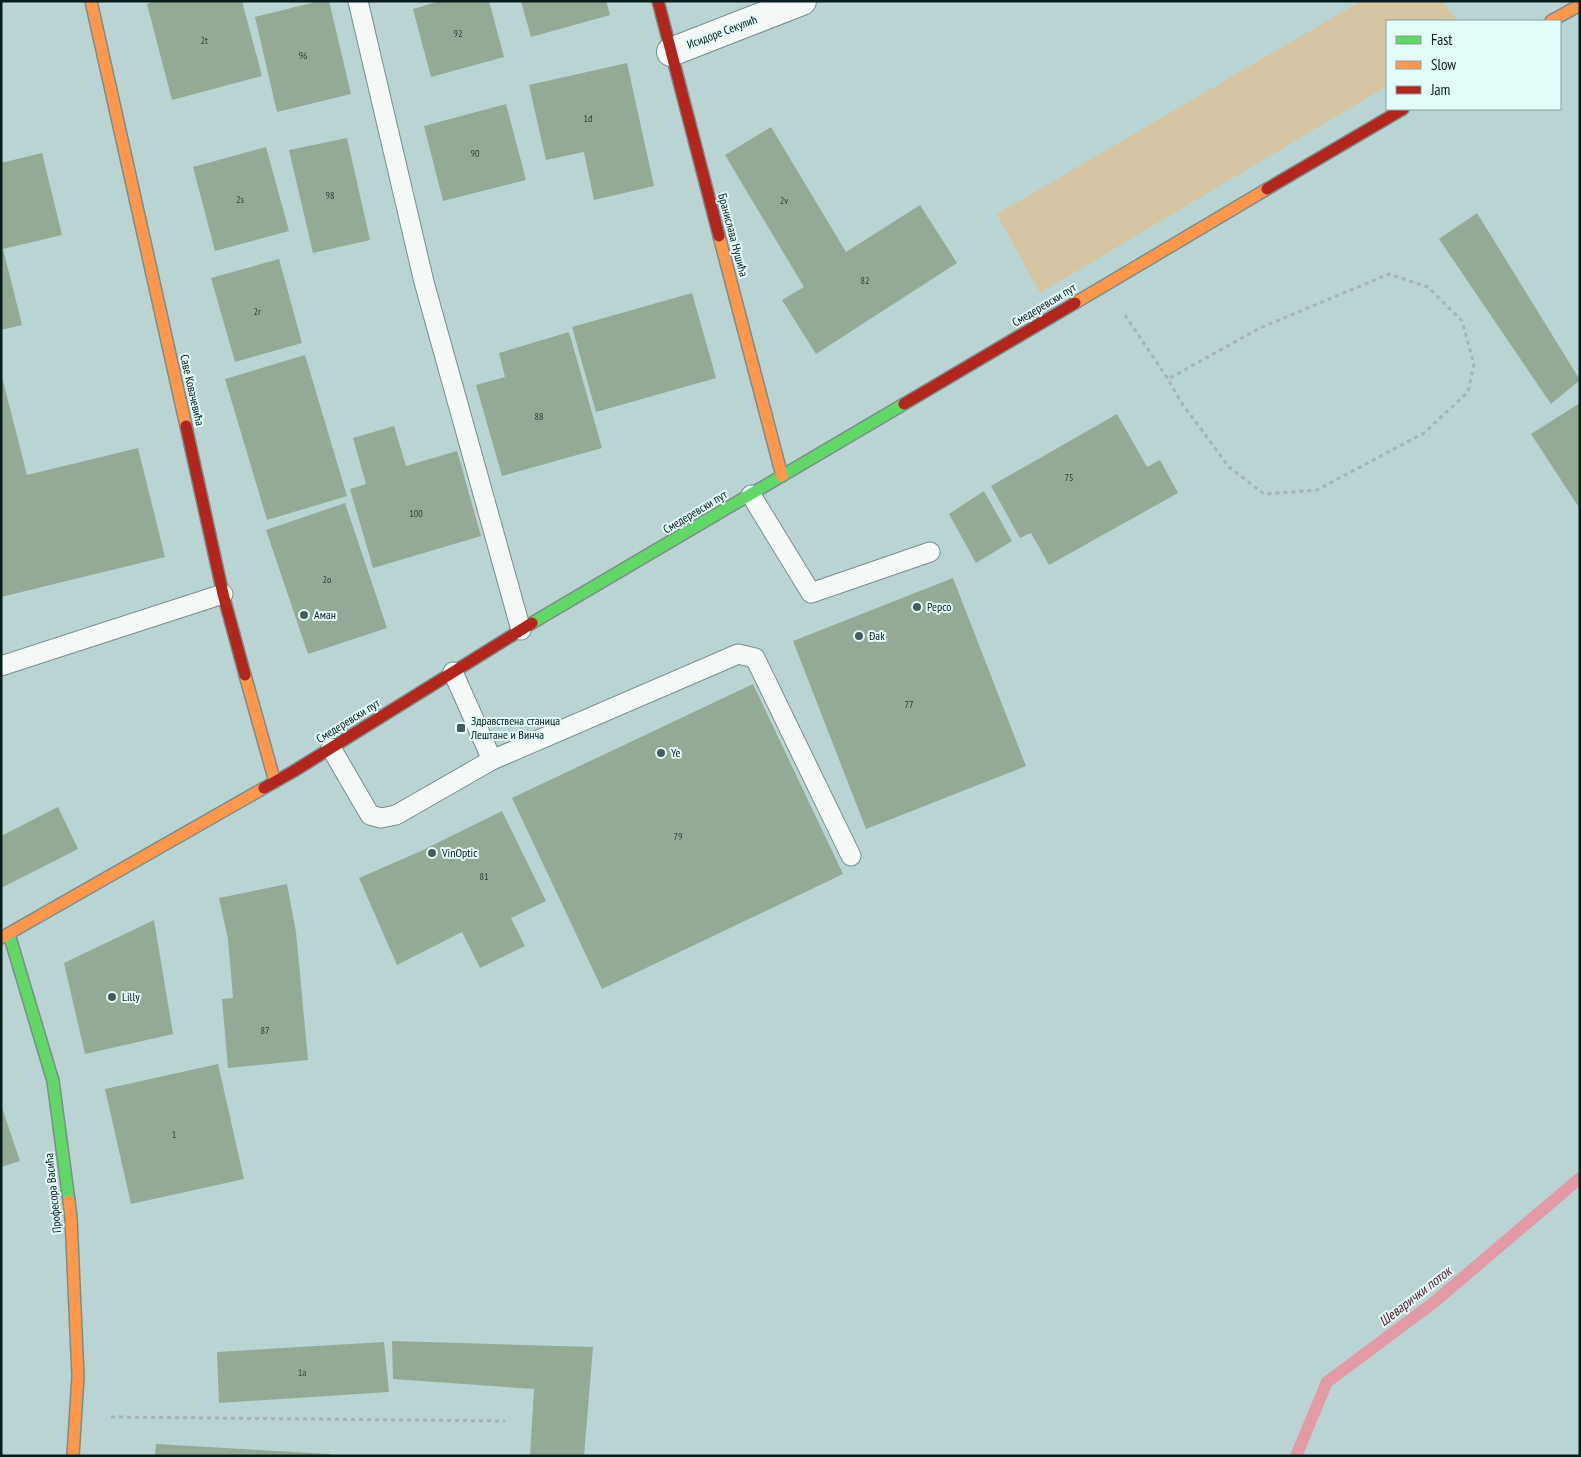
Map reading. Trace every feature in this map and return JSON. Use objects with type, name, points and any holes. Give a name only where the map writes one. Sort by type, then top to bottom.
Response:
[{"type":"street","name":"Саве Ковачевића","points":[[92,1],[223,594],[275,782]]},
{"type":"street","name":"Бранислава Нушића","points":[[658,1],[782,476]]},
{"type":"street","name":"Исидоре Секулић","points":[[671,52],[802,1]]},
{"type":"street","points":[[1553,20],[1580,4]]},
{"type":"street","name":"Смедеревски пут","points":[[5,936],[275,782],[521,630],[1401,110]]},
{"type":"street","name":"Професора Васића","points":[[5,936],[53,1081],[71,1218],[78,1376],[73,1456]]},
{"type":"lane","points":[[358,1],[424,282],[521,630]]},
{"type":"lane","points":[[751,495],[811,593],[930,552]]},
{"type":"lane","points":[[1,666],[223,594]]},
{"type":"lane","points":[[331,748],[370,815],[381,818],[396,815],[492,760],[738,654],[755,658],[850,856]]},
{"type":"lane","points":[[453,672],[492,760]]},
{"type":"path","points":[[1105,285],[1168,379],[1181,402],[1229,468],[1264,494],[1318,490],[1424,433],[1468,392],[1474,364],[1462,321],[1428,287],[1389,274],[1260,328],[1168,379]]},
{"type":"path","points":[[76,1417],[505,1421]]},
{"type":"shaded area","points":[[1361,1],[1442,1],[1456,20],[1386,20],[1386,87],[1040,293],[997,214]]},
{"type":"building","points":[[156,1],[242,1],[262,76],[172,100],[147,4]]},
{"type":"building","points":[[319,1],[329,1],[351,94],[277,112],[255,17]]},
{"type":"building","points":[[440,1],[489,1],[504,57],[431,77],[413,9]]},
{"type":"building","points":[[521,1],[606,1],[610,15],[531,37]]},
{"type":"building","points":[[627,63],[654,186],[594,200],[584,152],[546,160],[529,85]]},
{"type":"building","points":[[506,104],[526,180],[443,201],[424,126]]},
{"type":"building","points":[[771,127],[846,252],[920,205],[957,263],[816,354],[782,300],[804,287],[725,155]]},
{"type":"building","points":[[347,138],[370,240],[313,253],[289,150]]},
{"type":"building","points":[[266,147],[289,231],[215,251],[193,167]]},
{"type":"building","points":[[42,153],[62,235],[3,249],[22,325],[1,330],[1,163]]},
{"type":"building","points":[[1477,213],[1580,380],[1551,404],[1439,239]]},
{"type":"building","points":[[279,259],[302,343],[235,362],[211,278]]},
{"type":"building","points":[[692,293],[716,378],[596,412],[572,327]]},
{"type":"building","points":[[569,332],[602,448],[502,476],[476,385],[505,377],[499,353]]},
{"type":"building","points":[[305,355],[347,496],[267,520],[225,379]]},
{"type":"building","points":[[1,373],[27,475],[138,448],[165,557],[1,597]]},
{"type":"building","points":[[1580,403],[1580,509],[1531,434]]},
{"type":"building","points":[[1117,414],[1147,467],[1160,460],[1178,493],[1049,565],[1031,533],[1020,538],[991,486]]},
{"type":"building","points":[[394,426],[406,466],[457,451],[481,536],[373,568],[350,489],[366,484],[353,438]]},
{"type":"building","points":[[984,491],[1012,541],[976,563],[949,514]]},
{"type":"building","points":[[345,503],[387,628],[308,654],[266,530]]},
{"type":"building","points":[[953,578],[1026,766],[866,829],[793,641]]},
{"type":"building","points":[[753,684],[843,874],[602,989],[512,798]]},
{"type":"building","points":[[58,807],[78,849],[1,888],[1,836]]},
{"type":"building","points":[[502,811],[546,901],[511,918],[525,946],[480,968],[462,932],[397,965],[359,878],[421,851]]},
{"type":"building","points":[[287,884],[296,932],[308,1060],[228,1068],[222,999],[233,998],[228,939],[219,898]]},
{"type":"building","points":[[154,920],[173,1034],[85,1054],[64,963]]},
{"type":"building","points":[[218,1064],[244,1179],[131,1204],[105,1089]]},
{"type":"building","points":[[1,1105],[20,1161],[1,1167]]},
{"type":"building","points":[[392,1341],[593,1347],[584,1456],[530,1456],[534,1389],[393,1379]]},
{"type":"building","points":[[384,1342],[389,1392],[219,1403],[217,1352]]},
{"type":"building","points":[[156,1444],[330,1454],[330,1456],[155,1456]]},
{"type":"waterway","name":"Шеварички поток","points":[[1296,1456],[1327,1382],[1433,1303],[1580,1178]]},
{"type":"traffic: fast","points":[[532,623],[904,404]]},
{"type":"traffic: fast","points":[[9,934],[53,1081],[69,1201]]},
{"type":"traffic: slow","points":[[91,1],[186,426]]},
{"type":"traffic: slow","points":[[1553,20],[1580,5]]},
{"type":"traffic: slow","points":[[1075,303],[1267,189]]},
{"type":"traffic: slow","points":[[719,236],[782,476]]},
{"type":"traffic: slow","points":[[245,675],[275,782]]},
{"type":"traffic: slow","points":[[1,938],[264,788]]},
{"type":"traffic: slow","points":[[69,1201],[78,1376],[73,1456]]},
{"type":"traffic: jam","points":[[658,1],[719,236]]},
{"type":"traffic: jam","points":[[1267,189],[1401,110]]},
{"type":"traffic: jam","points":[[904,404],[1075,303]]},
{"type":"traffic: jam","points":[[186,426],[223,594],[245,675]]},
{"type":"traffic: jam","points":[[264,788],[532,623]]},
{"type":"place","name":"Pepco","points":[[917,607]]},
{"type":"place","name":"Аман","points":[[304,615]]},
{"type":"place","name":"Đak","points":[[859,636]]},
{"type":"place","name":"Здравствена станица Лештане и Винча","points":[[461,728]]},
{"type":"place","name":"Ye","points":[[661,753]]},
{"type":"place","name":"VinOptic","points":[[432,853]]},
{"type":"place","name":"Lilly","points":[[112,997]]}]
